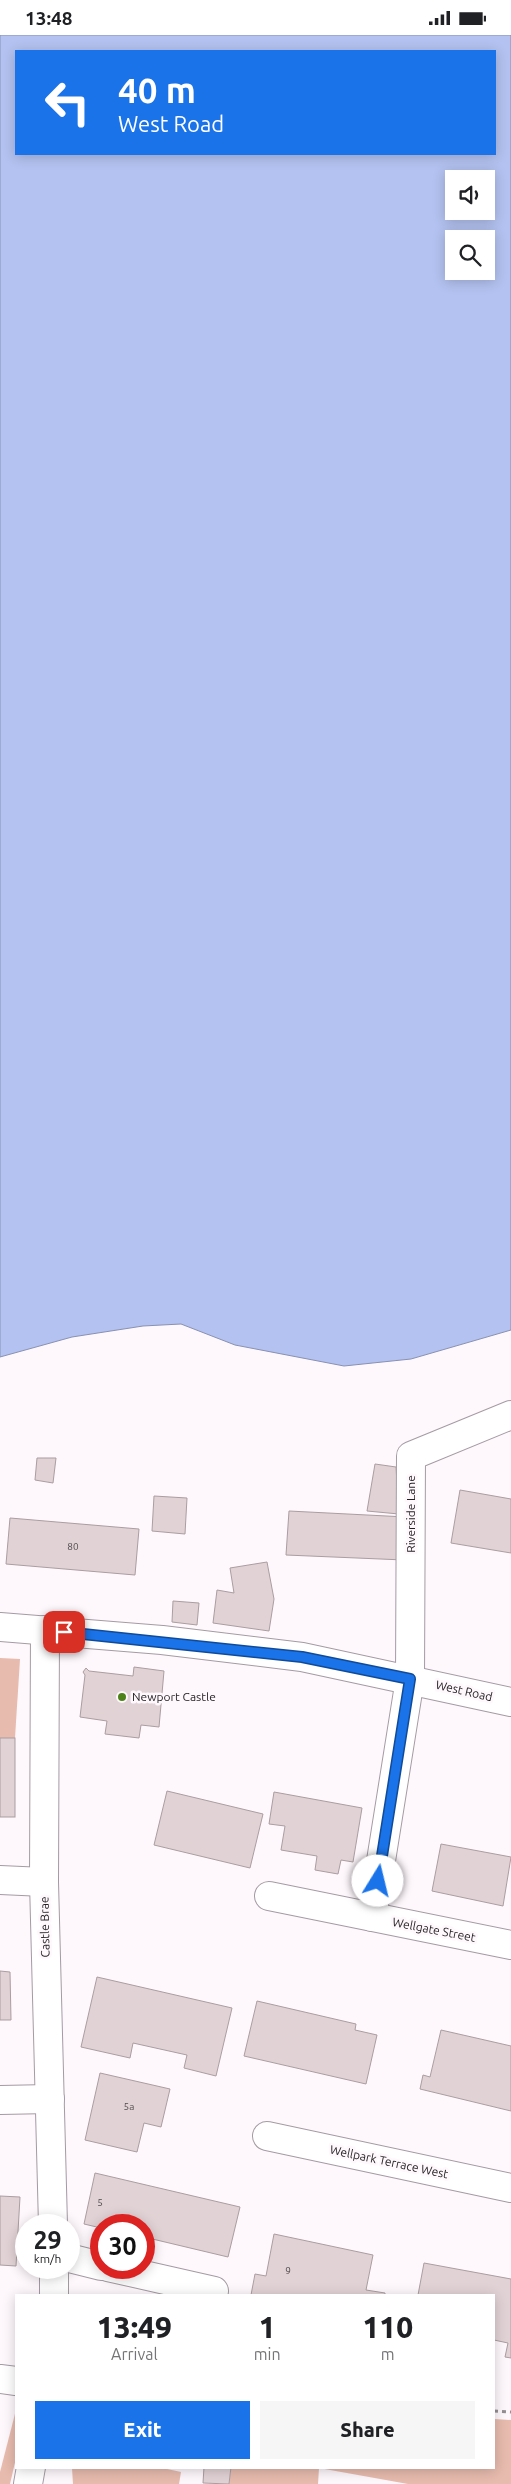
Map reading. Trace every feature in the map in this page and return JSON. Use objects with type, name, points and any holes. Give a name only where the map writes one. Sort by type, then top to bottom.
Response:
[{"type":"street","name":"Riverside Lane","points":[[410,1679],[411,1456],[511,1415]]},
{"type":"street","name":"West Road","points":[[0,1627],[162,1641],[302,1657],[511,1702]]},
{"type":"street","name":"Castle Brae","points":[[45,1630],[44,1883],[53,2214]]},
{"type":"street","points":[[372,1917],[410,1679]]},
{"type":"street","points":[[0,1880],[44,1883]]},
{"type":"street","name":"Wellgate Street","points":[[269,1896],[511,1945]]},
{"type":"street","points":[[0,2099],[50,2099]]},
{"type":"street","name":"Wellpark Terrace West","points":[[267,2136],[511,2188]]},
{"type":"street","points":[[155,2278],[214,2291]]},
{"type":"street","points":[[54,2279],[54,2294]]},
{"type":"street","points":[[0,2379],[15,2381]]},
{"type":"street","points":[[28,2484],[31,2469]]},
{"type":"path","points":[[495,2411],[511,2412]]},
{"type":"shaded area","points":[[0,1658],[20,1659],[15,1738],[0,1738]]},
{"type":"shaded area","points":[[15,2414],[15,2462],[10,2484],[0,2484],[0,2472]]},
{"type":"shaded area","points":[[495,2419],[511,2420],[511,2484],[408,2484],[325,2469],[495,2469]]},
{"type":"shaded area","points":[[72,2469],[167,2469],[181,2472],[179,2484],[73,2484]]},
{"type":"shaded area","points":[[231,2469],[319,2469],[318,2484],[229,2484]]},
{"type":"water","points":[[0,35],[511,35],[511,1330],[411,1359],[344,1366],[235,1345],[181,1324],[143,1326],[72,1337],[0,1357]]},
{"type":"building","points":[[37,1458],[56,1458],[53,1483],[35,1480]]},
{"type":"building","points":[[375,1464],[396,1467],[399,1514],[367,1511]]},
{"type":"building","points":[[460,1490],[511,1499],[511,1553],[451,1543]]},
{"type":"building","points":[[154,1496],[187,1498],[185,1534],[152,1531]]},
{"type":"building","points":[[289,1511],[406,1517],[404,1560],[286,1555]]},
{"type":"building","points":[[10,1518],[139,1529],[135,1575],[6,1564]]},
{"type":"building","points":[[267,1562],[274,1599],[269,1631],[213,1623],[217,1590],[234,1593],[230,1568]]},
{"type":"building","points":[[173,1601],[199,1603],[197,1625],[172,1622]]},
{"type":"building","name":"Newport Castle","points":[[134,1667],[164,1671],[159,1727],[141,1725],[139,1738],[105,1734],[107,1721],[80,1717],[85,1675],[83,1672],[86,1668],[89,1671],[133,1676]]},
{"type":"building","points":[[0,1738],[15,1738],[15,1817],[0,1817]]},
{"type":"building","points":[[167,1791],[263,1814],[250,1868],[154,1845]]},
{"type":"building","points":[[274,1792],[362,1808],[353,1862],[341,1860],[338,1874],[315,1870],[317,1856],[281,1850],[285,1826],[269,1824]]},
{"type":"building","points":[[441,1844],[511,1857],[503,1906],[432,1891]]},
{"type":"building","points":[[0,1971],[10,1972],[11,2020],[0,2020]]},
{"type":"building","points":[[97,1977],[232,2008],[216,2076],[184,2068],[187,2055],[133,2043],[130,2058],[81,2047]]},
{"type":"building","points":[[257,2001],[356,2024],[355,2030],[377,2035],[366,2084],[244,2056]]},
{"type":"building","points":[[441,2030],[511,2046],[511,2111],[420,2089],[423,2075],[430,2077]]},
{"type":"building","points":[[100,2073],[170,2089],[161,2127],[144,2123],[137,2152],[85,2140]]},
{"type":"building","points":[[95,2173],[240,2207],[228,2257],[155,2240],[155,2214],[90,2214],[90,2225],[84,2224]]},
{"type":"building","points":[[0,2196],[20,2197],[19,2214],[15,2214],[15,2266],[0,2265]]},
{"type":"building","points":[[274,2234],[373,2255],[366,2290],[385,2294],[251,2294],[255,2274],[266,2276]]},
{"type":"building","points":[[424,2263],[511,2279],[511,2358],[505,2357],[508,2343],[495,2340],[495,2294],[418,2294]]},
{"type":"building","points":[[204,2469],[231,2469],[229,2484],[203,2483]]},
{"type":"place","name":"Newport Castle","points":[[122,1697]]},
{"type":"route","points":[[64,1632],[302,1657],[410,1679],[378,1881]]}]
